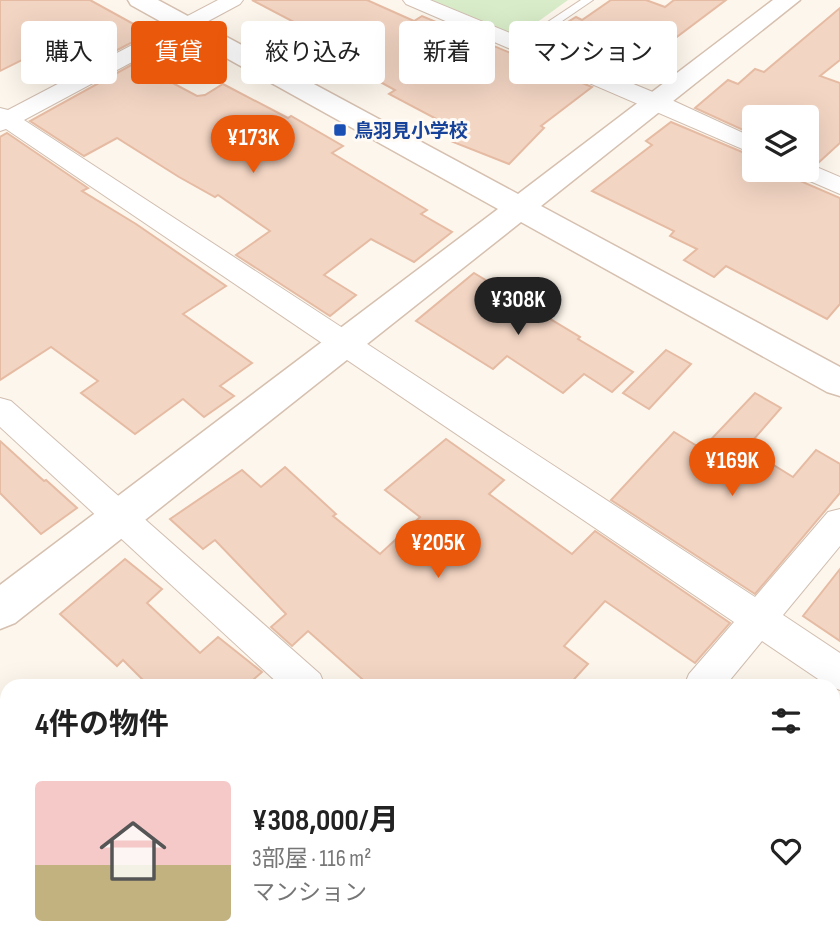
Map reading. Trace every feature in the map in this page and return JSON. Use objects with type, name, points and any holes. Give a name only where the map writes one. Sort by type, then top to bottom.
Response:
[{"type":"street","points":[[140,0],[180,21]]},
{"type":"street","points":[[195,21],[233,0]]},
{"type":"street","points":[[413,0],[509,40]]},
{"type":"street","points":[[0,610],[342,342],[522,209],[788,0]]},
{"type":"street","points":[[227,46],[840,383]]},
{"type":"street","points":[[131,54],[3,119],[840,673]]},
{"type":"street","points":[[614,84],[742,141]]},
{"type":"street","points":[[821,178],[840,158]]},
{"type":"street","points":[[0,409],[299,679]]},
{"type":"street","points":[[708,679],[840,522]]},
{"type":"lane","points":[[556,21],[588,0]]},
{"type":"green space","points":[[432,0],[568,0],[539,21],[509,21],[509,32],[495,26],[495,21],[482,21]]},
{"type":"building","points":[[0,0],[90,0],[131,23],[131,43],[117,50],[117,21],[21,21],[21,60],[0,71]]},
{"type":"building","points":[[252,0],[367,0],[414,21],[399,21],[399,84],[495,84],[495,46],[509,52],[509,84],[585,84],[592,87],[541,126],[544,128],[509,164],[453,142],[463,133],[389,94],[395,90],[384,84],[385,21],[292,21]]},
{"type":"building","points":[[611,0],[646,0],[665,7],[674,0],[726,0],[677,37],[677,21],[570,21],[576,17],[582,20]]},
{"type":"building","points":[[840,8],[840,60],[820,76],[840,83],[840,143],[819,162],[819,105],[742,105],[742,130],[695,108],[728,80],[738,84],[755,69],[764,72]]},
{"type":"building","points":[[422,16],[434,21],[414,21]]},
{"type":"building","points":[[131,65],[131,84],[174,84],[197,96],[205,95],[223,84],[288,118],[291,116],[343,146],[332,153],[427,210],[421,214],[452,232],[414,262],[371,239],[324,275],[356,295],[330,316],[236,255],[270,231],[218,195],[215,197],[179,177],[117,138],[84,156],[30,121],[97,84],[117,84],[117,73]]},
{"type":"building","points":[[671,122],[742,152],[742,182],[803,182],[840,198],[840,304],[827,319],[726,266],[714,277],[684,260],[697,249],[670,236],[674,231],[592,191],[652,145],[646,141]]},
{"type":"building","points":[[7,133],[88,188],[82,191],[136,224],[226,286],[183,314],[252,363],[220,386],[234,396],[204,417],[183,399],[135,434],[81,393],[98,381],[51,347],[0,380],[0,137]]},
{"type":"building","points":[[474,273],[633,372],[612,392],[584,374],[563,393],[507,356],[493,369],[416,321]]},
{"type":"building","points":[[666,350],[691,364],[649,409],[623,393]]},
{"type":"building","points":[[755,393],[781,408],[746,448],[793,477],[816,450],[840,464],[840,493],[755,594],[611,500],[674,432],[702,449]]},
{"type":"building","points":[[446,439],[504,480],[489,494],[572,554],[595,531],[730,623],[695,663],[605,601],[564,646],[588,664],[574,679],[362,679],[308,631],[292,646],[271,627],[286,614],[215,540],[203,549],[170,519],[242,470],[261,487],[285,467],[336,514],[333,516],[380,554],[420,517],[385,490]]},
{"type":"building","points":[[0,441],[77,508],[41,534],[0,493]]},
{"type":"building","points":[[125,559],[162,589],[147,603],[200,653],[218,637],[262,672],[254,679],[142,679],[123,660],[117,666],[60,614]]},
{"type":"building","points":[[840,569],[840,641],[803,616]]},
{"type":"place","name":"鳥羽見小学校","points":[[340,130]]}]
